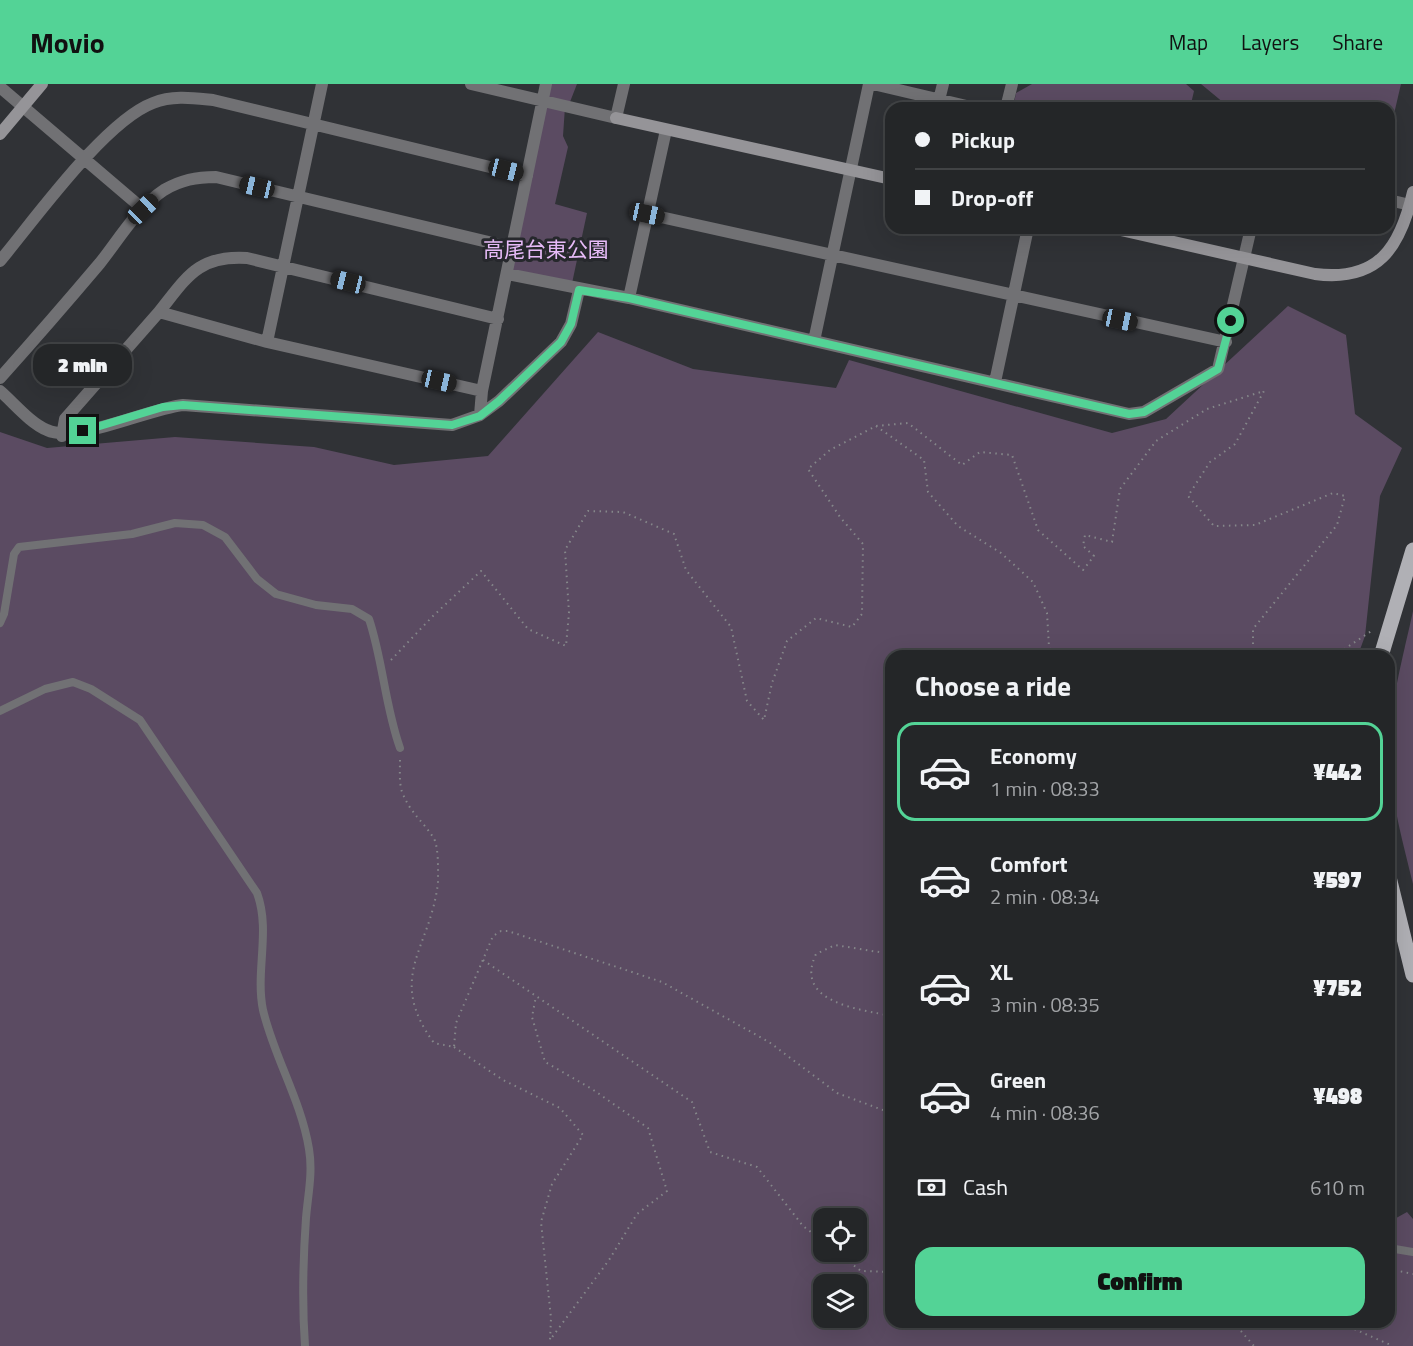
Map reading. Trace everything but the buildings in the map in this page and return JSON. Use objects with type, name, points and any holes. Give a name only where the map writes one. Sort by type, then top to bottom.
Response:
[{"type":"main road","points":[[1383,650],[1413,550]]},
{"type":"main road","points":[[1395,902],[1413,975]]},
{"type":"street","points":[[0,134],[42,84]]},
{"type":"street","points":[[267,342],[322,84]]},
{"type":"street","points":[[471,84],[666,130],[885,177]]},
{"type":"street","points":[[480,416],[482,391],[546,84]]},
{"type":"street","points":[[616,118],[624,84]]},
{"type":"street","points":[[814,341],[849,169],[871,84],[948,102]]},
{"type":"street","points":[[939,100],[943,84]]},
{"type":"street","points":[[1008,102],[1012,84]]},
{"type":"street","points":[[0,87],[143,209]]},
{"type":"street","points":[[0,261],[118,124],[152,103],[167,99],[213,100],[527,176]]},
{"type":"street","points":[[629,298],[666,130]]},
{"type":"street","points":[[0,378],[58,314],[143,209],[161,192],[179,182],[195,177],[216,177],[513,248]]},
{"type":"street","points":[[1139,234],[1315,274],[1347,275],[1373,266],[1387,255],[1401,234],[1413,192]]},
{"type":"street","points":[[1395,201],[1410,204]]},
{"type":"street","points":[[647,214],[1013,297],[1226,342]]},
{"type":"street","points":[[995,382],[1027,234]]},
{"type":"street","points":[[507,274],[579,290],[629,298],[1129,414],[1144,412],[1218,369],[1250,234]]},
{"type":"street","points":[[62,436],[65,419],[188,276],[210,260],[229,257],[247,258],[498,319]]},
{"type":"street","points":[[0,391],[45,430],[62,436],[104,426],[163,407],[183,405],[452,425],[480,416],[561,342],[571,324],[579,290]]},
{"type":"street","points":[[159,312],[267,342],[482,391]]},
{"type":"lane","points":[[0,623],[4,614],[15,554],[19,547],[123,535],[163,525],[192,523],[203,525],[225,537],[257,579],[276,594],[316,605],[352,609],[369,619],[389,717],[400,748]]},
{"type":"lane","points":[[0,711],[45,689],[73,682],[91,689],[140,720],[257,893],[265,917],[261,987],[263,1010],[273,1042],[289,1079],[309,1149],[311,1179],[306,1217],[304,1346]]},
{"type":"lane","points":[[1395,1249],[1413,1252]]},
{"type":"path","points":[[382,681],[392,659],[481,571],[528,629],[566,646],[569,613],[565,550],[588,511],[623,512],[674,534],[686,570],[731,627],[747,701],[764,720],[772,683],[787,641],[816,618],[852,627],[862,614],[863,544],[840,517],[808,469],[830,450],[876,426],[908,423],[962,465],[980,452],[1012,454],[1038,530],[1083,570],[1094,556],[1083,546],[1085,535],[1112,542],[1120,489],[1156,441],[1208,409],[1264,391],[1235,444],[1210,462],[1188,496],[1214,526],[1256,525],[1333,493],[1345,496],[1337,525],[1253,629],[1253,650]]},
{"type":"path","points":[[876,426],[924,460],[928,492],[958,526],[1001,553],[1033,582],[1047,613],[1051,650]]},
{"type":"path","points":[[1343,650],[1373,630]]},
{"type":"path","points":[[400,748],[401,789],[413,816],[435,839],[438,881],[432,909],[411,973],[412,999],[422,1026],[434,1043],[454,1047],[503,1080],[560,1108],[583,1135],[552,1184],[541,1222],[551,1317],[550,1340],[609,1260],[637,1214],[667,1191],[648,1128],[592,1089],[545,1062],[532,1017],[536,996]]},
{"type":"path","points":[[454,1047],[456,1023],[493,936],[501,931],[508,931],[662,982],[770,1042],[837,1093],[885,1111]]},
{"type":"path","points":[[885,953],[835,945],[816,954],[811,972],[814,982],[828,1000],[851,1008],[885,1015]]},
{"type":"path","points":[[483,960],[692,1102],[710,1152],[757,1167],[803,1226],[813,1234]]},
{"type":"path","points":[[849,1262],[861,1272],[885,1272]]},
{"type":"path","points":[[1395,1272],[1413,1274]]},
{"type":"path","points":[[1238,1328],[1254,1346]]},
{"type":"path","points":[[1352,1328],[1393,1346]]},
{"type":"green space","name":"高尾台東公園","points":[[546,84],[577,84],[568,107],[565,107],[563,136],[568,147],[555,204],[587,213],[571,288],[507,274]]},
{"type":"green space","points":[[1032,84],[1186,84],[1194,91],[1191,102],[1014,102],[1016,93]]},
{"type":"green space","points":[[1201,84],[1401,84],[1395,110],[1395,102],[1223,102]]},
{"type":"green space","points":[[1288,306],[1346,335],[1355,414],[1402,448],[1380,496],[1365,636],[1360,650],[885,650],[885,1328],[1395,1328],[1395,1219],[1407,1212],[1413,1219],[1413,1346],[0,1346],[0,432],[47,448],[175,437],[314,447],[394,465],[488,456],[598,332],[693,369],[836,388],[849,360],[1112,433],[1166,419]]},
{"type":"green space","points":[[1413,611],[1413,884],[1395,805],[1395,694]]},
{"type":"route","points":[[83,431],[163,407],[183,405],[452,425],[468,421],[480,416],[499,401],[561,342],[571,324],[579,290],[629,298],[1129,414],[1144,412],[1218,369],[1231,321]]}]
